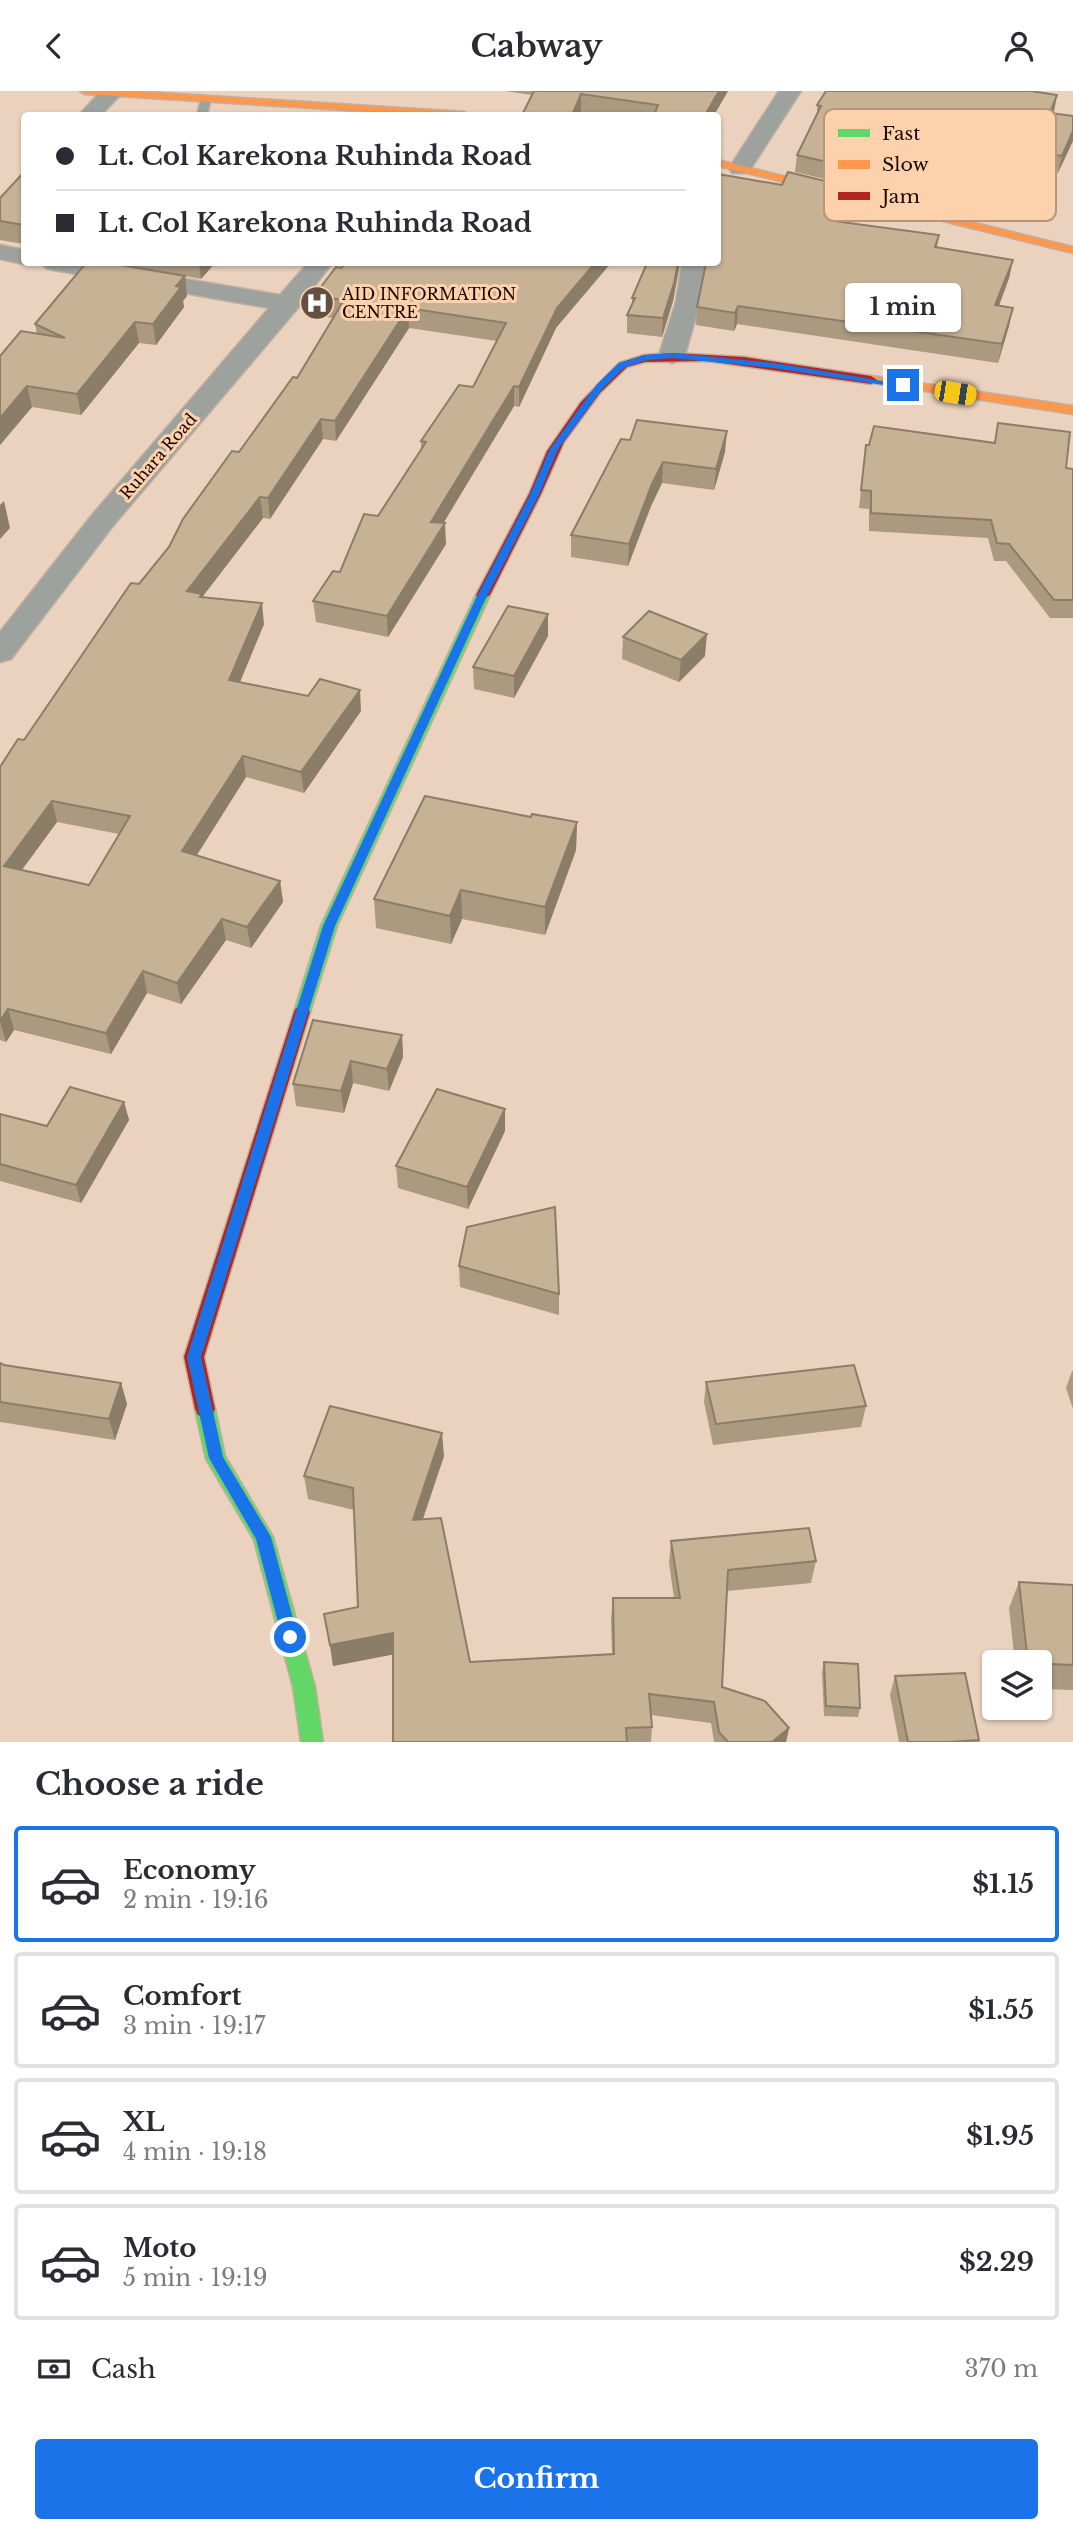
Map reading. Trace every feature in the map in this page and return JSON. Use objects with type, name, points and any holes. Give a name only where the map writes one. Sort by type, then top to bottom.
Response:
[{"type":"street","points":[[85,91],[154,93],[407,112]]},
{"type":"street","points":[[740,168],[790,91]]},
{"type":"street","points":[[92,112],[111,93]]},
{"type":"street","points":[[721,164],[824,189]]},
{"type":"street","points":[[955,221],[1073,250]]},
{"type":"street","points":[[0,252],[21,256]]},
{"type":"street","points":[[71,266],[288,304]]},
{"type":"street","name":"Ruhara Road","points":[[0,652],[102,521],[318,266]]},
{"type":"street","points":[[672,355],[688,302],[694,266]]},
{"type":"street","points":[[312,1742],[304,1688],[263,1537],[216,1458],[194,1357],[329,926],[481,598],[534,497],[554,449],[600,386],[622,365],[646,358],[672,355],[774,365],[1073,409]]},
{"type":"lane","points":[[203,112],[206,98]]},
{"type":"building","points":[[534,91],[719,91],[707,112],[655,112],[658,105],[581,94],[573,112],[524,112]]},
{"type":"building","points":[[826,91],[1031,91],[1057,95],[1052,109],[824,109],[824,161],[797,155],[821,106],[817,105]]},
{"type":"building","points":[[1056,114],[1073,116],[1073,131],[1062,156],[1056,155]]},
{"type":"building","points":[[788,172],[824,181],[824,221],[939,235],[935,247],[1013,260],[995,305],[1013,308],[1002,344],[738,306],[735,313],[697,307],[705,266],[721,266],[721,175],[782,185]]},
{"type":"building","points":[[21,175],[21,224],[0,221],[0,198]]},
{"type":"building","points":[[83,266],[127,266],[185,276],[176,286],[181,287],[153,324],[135,322],[77,394],[27,386],[0,418],[0,356],[21,331],[65,338],[35,324]]},
{"type":"building","points":[[592,266],[557,308],[519,387],[514,386],[431,522],[445,523],[387,616],[313,601],[333,571],[340,572],[364,514],[378,516],[426,442],[421,441],[459,385],[473,387],[506,323],[408,308],[335,421],[321,419],[268,498],[260,497],[187,591],[202,594],[200,597],[262,603],[229,680],[308,696],[320,679],[360,690],[301,772],[243,756],[182,851],[280,881],[247,927],[222,919],[177,983],[143,971],[106,1033],[8,1009],[0,1021],[0,767],[18,739],[24,740],[131,583],[139,584],[169,547],[183,519],[232,451],[239,452],[293,377],[297,378],[344,300],[314,296],[336,267]],"holes":[[[52,801],[130,816],[89,885],[4,866]]]},
{"type":"building","points":[[646,266],[677,266],[663,318],[627,315],[635,298],[632,298]]},
{"type":"building","points":[[637,420],[727,431],[716,469],[663,462],[629,544],[571,535],[621,439],[630,440]]},
{"type":"building","points":[[998,423],[1070,432],[1066,468],[1073,469],[1073,600],[1054,600],[1009,544],[997,543],[991,520],[871,513],[871,491],[861,490],[866,445],[869,445],[874,426],[995,443]]},
{"type":"building","points":[[508,606],[548,614],[514,676],[473,667]]},
{"type":"building","points":[[649,611],[707,634],[681,660],[623,637]]},
{"type":"building","points":[[425,796],[531,817],[532,814],[577,822],[545,907],[461,890],[450,916],[374,899]]},
{"type":"building","points":[[313,1020],[402,1035],[387,1069],[351,1061],[341,1091],[293,1084]]},
{"type":"building","points":[[70,1087],[124,1102],[76,1185],[0,1164],[0,1114],[47,1126]]},
{"type":"building","points":[[437,1089],[505,1109],[467,1187],[396,1166]]},
{"type":"building","points":[[555,1207],[559,1294],[459,1266],[467,1227]]},
{"type":"building","points":[[0,1363],[121,1383],[109,1419],[0,1402]]},
{"type":"building","points":[[854,1365],[866,1406],[716,1424],[706,1382]]},
{"type":"building","points":[[330,1406],[442,1433],[413,1520],[441,1518],[470,1662],[614,1654],[613,1598],[680,1598],[671,1541],[809,1528],[816,1561],[728,1570],[722,1687],[765,1701],[789,1728],[772,1742],[728,1742],[719,1732],[714,1702],[649,1694],[652,1727],[626,1728],[627,1742],[393,1742],[393,1633],[330,1645],[324,1614],[358,1607],[353,1488],[304,1476]]},
{"type":"building","points":[[1019,1582],[1073,1585],[1073,1665],[1052,1664],[1052,1650],[1027,1650]]},
{"type":"building","points":[[824,1662],[858,1664],[860,1708],[826,1706]]},
{"type":"building","points":[[965,1673],[979,1740],[908,1742],[895,1676]]},
{"type":"traffic: fast","points":[[302,1012],[329,926],[483,595]]},
{"type":"traffic: fast","points":[[205,1409],[216,1459],[263,1537],[304,1687],[312,1742]]},
{"type":"traffic: slow","points":[[85,91],[417,112]]},
{"type":"traffic: slow","points":[[721,164],[824,189]]},
{"type":"traffic: slow","points":[[955,221],[1073,250]]},
{"type":"traffic: slow","points":[[871,380],[1073,410]]},
{"type":"traffic: jam","points":[[483,595],[535,494],[558,442],[596,391],[623,365],[644,359],[707,358],[871,380]]},
{"type":"traffic: jam","points":[[205,1409],[194,1357],[302,1012]]},
{"type":"place","name":"AID INFORMATION CENTRE","points":[[317,303]]},
{"type":"route","points":[[290,1637],[263,1537],[216,1458],[194,1357],[329,926],[481,598],[534,497],[554,449],[600,386],[622,365],[646,358],[672,355],[774,365],[903,385]]}]
